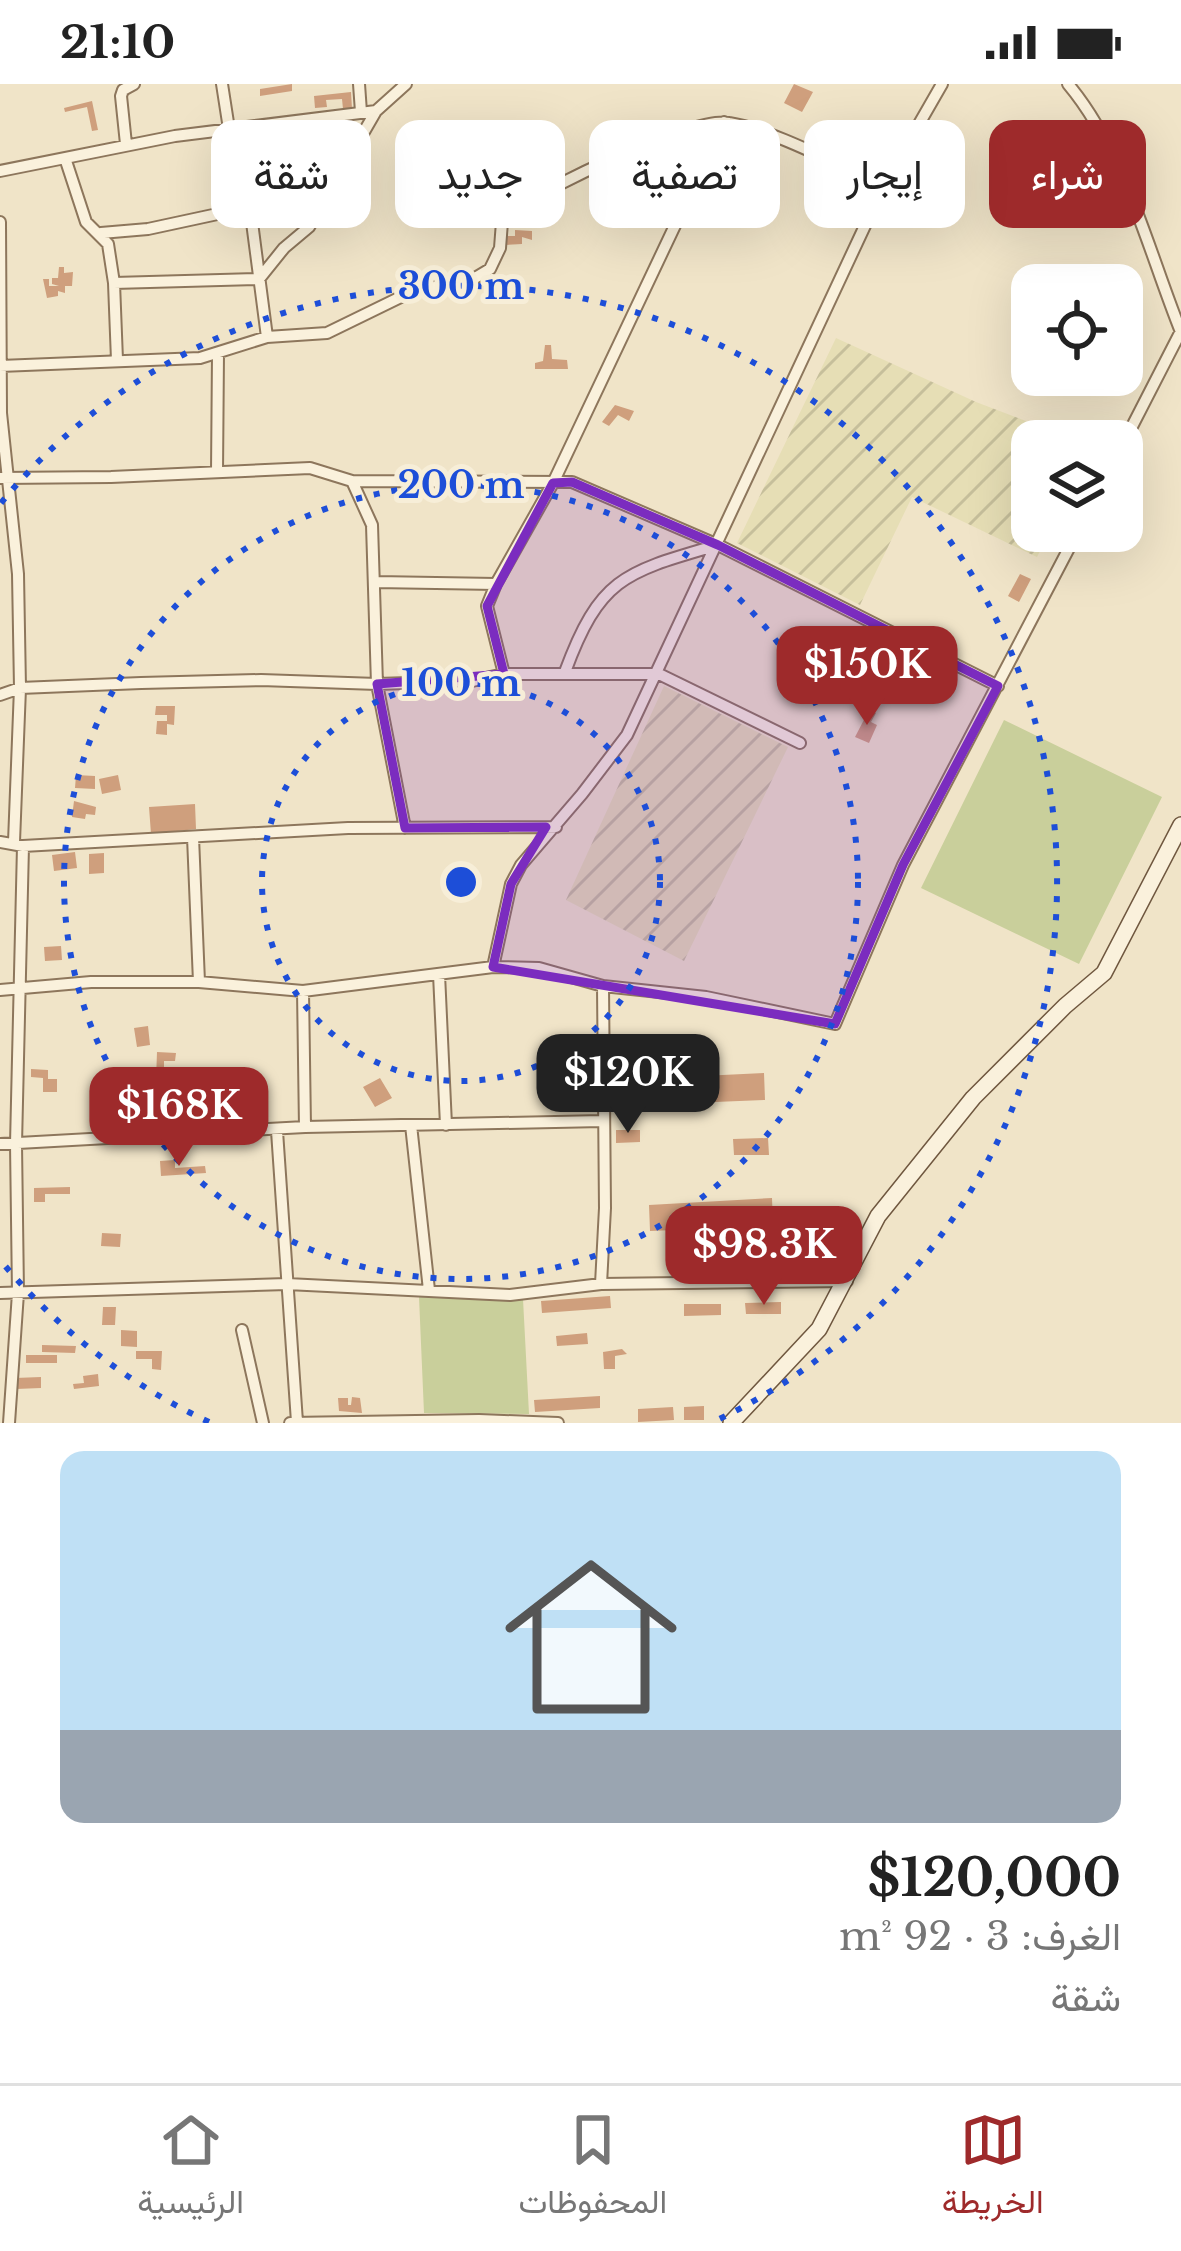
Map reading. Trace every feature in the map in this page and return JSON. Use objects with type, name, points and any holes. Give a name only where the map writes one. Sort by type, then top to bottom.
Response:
[{"type":"street","points":[[125,144],[121,96],[134,84]]},
{"type":"street","points":[[222,84],[228,120]]},
{"type":"street","points":[[358,84],[362,112]]},
{"type":"street","points":[[114,283],[259,279],[309,227],[376,111],[406,84]]},
{"type":"street","points":[[922,120],[943,84]]},
{"type":"street","points":[[1067,84],[1084,103],[1114,160],[1181,331],[1135,420]]},
{"type":"street","points":[[299,120],[376,111]]},
{"type":"street","points":[[0,171],[211,132]]},
{"type":"street","points":[[66,161],[86,222],[107,244],[114,283],[117,360]]},
{"type":"street","points":[[0,366],[218,355],[267,338],[327,333],[409,293],[475,278],[490,269],[500,248],[502,222],[516,208],[589,174]]},
{"type":"street","points":[[98,233],[148,229],[211,215]]},
{"type":"street","points":[[0,222],[3,478],[18,574],[20,688],[18,1293],[9,1423]]},
{"type":"street","points":[[253,228],[267,338]]},
{"type":"street","points":[[504,674],[488,606],[496,584],[553,483],[674,228]]},
{"type":"street","points":[[493,967],[511,884],[529,852],[556,827],[627,735],[864,228]]},
{"type":"street","points":[[217,472],[218,355]]},
{"type":"street","points":[[3,478],[310,468],[352,481],[572,482],[718,545],[998,686]]},
{"type":"street","points":[[352,481],[372,525],[377,684],[405,828]]},
{"type":"street","points":[[565,672],[583,623],[605,592],[644,567],[718,545]]},
{"type":"street","points":[[0,990],[91,982],[199,982],[303,991],[493,967],[539,968],[603,986],[706,998],[835,1024],[903,865],[1067,552]]},
{"type":"street","points":[[376,583],[496,584]]},
{"type":"street","points":[[0,695],[20,688],[261,680],[377,684],[472,681],[504,674],[659,674],[800,743]]},
{"type":"street","points":[[731,1423],[820,1329],[878,1216],[973,1098],[1064,1006],[1104,973],[1181,825]]},
{"type":"street","points":[[0,842],[556,827]]},
{"type":"street","points":[[193,837],[199,982]]},
{"type":"street","points":[[439,974],[446,1125]]},
{"type":"street","points":[[601,1284],[603,986]]},
{"type":"street","points":[[303,991],[305,1127]]},
{"type":"street","points":[[0,1144],[305,1127],[602,1120]]},
{"type":"street","points":[[411,1125],[429,1290]]},
{"type":"street","points":[[277,1131],[293,1423],[558,1423]]},
{"type":"street","points":[[0,1293],[287,1285],[510,1295],[601,1284],[847,1281]]},
{"type":"street","points":[[242,1330],[263,1423]]},
{"type":"highlighted area","points":[[572,482],[718,545],[998,686],[903,865],[835,1024],[493,967],[511,884],[546,827],[405,828],[377,684],[504,674],[487,606],[553,483]]},
{"type":"shaded area","points":[[836,338],[1023,420],[1011,420],[1011,545],[912,497],[860,605],[737,543]]},
{"type":"shaded area","points":[[664,686],[788,747],[684,961],[566,900]]},
{"type":"green space","points":[[1004,720],[1162,797],[1079,964],[921,888]]},
{"type":"green space","points":[[419,1297],[523,1299],[529,1414],[424,1413]]},
{"type":"building","points":[[292,84],[292,91],[260,96],[260,89]]},
{"type":"building","points":[[794,84],[813,92],[802,112],[784,103]]},
{"type":"building","points":[[351,92],[352,109],[343,109],[342,99],[326,100],[327,107],[315,108],[314,96]]},
{"type":"building","points":[[92,101],[98,130],[92,131],[87,107],[65,112],[64,108]]},
{"type":"building","points":[[515,230],[532,231],[532,240],[522,237],[522,244],[505,245],[504,236],[515,236]]},
{"type":"building","points":[[59,267],[64,267],[64,273],[73,272],[72,286],[47,298],[43,279],[49,279],[49,286],[59,286],[52,284],[52,278],[58,278]]},
{"type":"building","points":[[545,345],[551,345],[552,359],[567,360],[568,369],[535,369],[535,363],[543,361]]},
{"type":"building","points":[[615,405],[634,411],[629,421],[618,415],[609,426],[602,422]]},
{"type":"building","points":[[1020,574],[1031,579],[1019,602],[1008,596]]},
{"type":"building","points":[[156,706],[175,706],[174,725],[167,724],[167,735],[156,734],[157,721],[167,721],[167,715],[155,715]]},
{"type":"building","points":[[869,710],[876,713],[871,722],[877,725],[869,743],[855,737]]},
{"type":"building","points":[[76,775],[95,776],[95,789],[75,788]]},
{"type":"building","points":[[118,775],[121,790],[102,794],[99,779]]},
{"type":"building","points":[[74,801],[96,807],[95,815],[72,817]]},
{"type":"building","points":[[195,804],[196,829],[151,834],[149,807]]},
{"type":"building","points":[[75,852],[77,868],[54,871],[52,855]]},
{"type":"building","points":[[104,853],[104,873],[89,874],[89,854]]},
{"type":"building","points":[[61,946],[62,960],[45,961],[44,947]]},
{"type":"building","points":[[148,1026],[150,1045],[137,1047],[134,1028]]},
{"type":"building","points":[[157,1052],[176,1053],[175,1061],[164,1061],[164,1073],[174,1072],[175,1082],[156,1080]]},
{"type":"building","points":[[31,1069],[48,1070],[48,1079],[57,1079],[57,1092],[43,1092],[43,1078],[31,1077]]},
{"type":"building","points":[[764,1073],[765,1100],[641,1105],[640,1079]]},
{"type":"building","points":[[380,1078],[392,1098],[375,1107],[363,1087]]},
{"type":"building","points":[[120,1083],[139,1083],[136,1107],[120,1107]]},
{"type":"building","points":[[616,1130],[640,1130],[640,1142],[616,1143]]},
{"type":"building","points":[[768,1138],[769,1155],[734,1155],[733,1139]]},
{"type":"building","points":[[175,1160],[175,1168],[205,1166],[206,1173],[161,1176],[160,1161]]},
{"type":"building","points":[[70,1187],[70,1194],[45,1194],[45,1202],[34,1202],[34,1188]]},
{"type":"building","points":[[772,1198],[773,1226],[650,1231],[649,1205]]},
{"type":"building","points":[[102,1233],[121,1234],[120,1247],[101,1246]]},
{"type":"building","points":[[610,1296],[611,1308],[542,1313],[541,1301]]},
{"type":"building","points":[[781,1302],[781,1314],[746,1314],[745,1303]]},
{"type":"building","points":[[684,1304],[721,1304],[721,1315],[684,1316]]},
{"type":"building","points":[[103,1307],[116,1307],[115,1325],[102,1325]]},
{"type":"building","points":[[121,1330],[137,1331],[137,1347],[121,1346]]},
{"type":"building","points":[[587,1333],[588,1344],[557,1346],[556,1336]]},
{"type":"building","points":[[42,1345],[76,1346],[75,1353],[42,1352]]},
{"type":"building","points":[[622,1349],[627,1354],[615,1356],[615,1369],[604,1369],[603,1352]]},
{"type":"building","points":[[136,1351],[162,1351],[161,1370],[152,1369],[152,1359],[136,1359]]},
{"type":"building","points":[[26,1355],[57,1355],[57,1363],[26,1363]]},
{"type":"building","points":[[98,1374],[99,1386],[74,1389],[73,1384],[84,1383],[83,1376]]},
{"type":"building","points":[[41,1377],[41,1388],[16,1389],[15,1378]]},
{"type":"building","points":[[600,1396],[600,1408],[535,1412],[534,1400]]},
{"type":"building","points":[[352,1397],[360,1398],[362,1413],[339,1411],[338,1398],[348,1398],[351,1405]]},
{"type":"building","points":[[704,1406],[704,1420],[684,1420],[684,1407]]},
{"type":"building","points":[[673,1407],[674,1420],[638,1422],[638,1409]]}]
